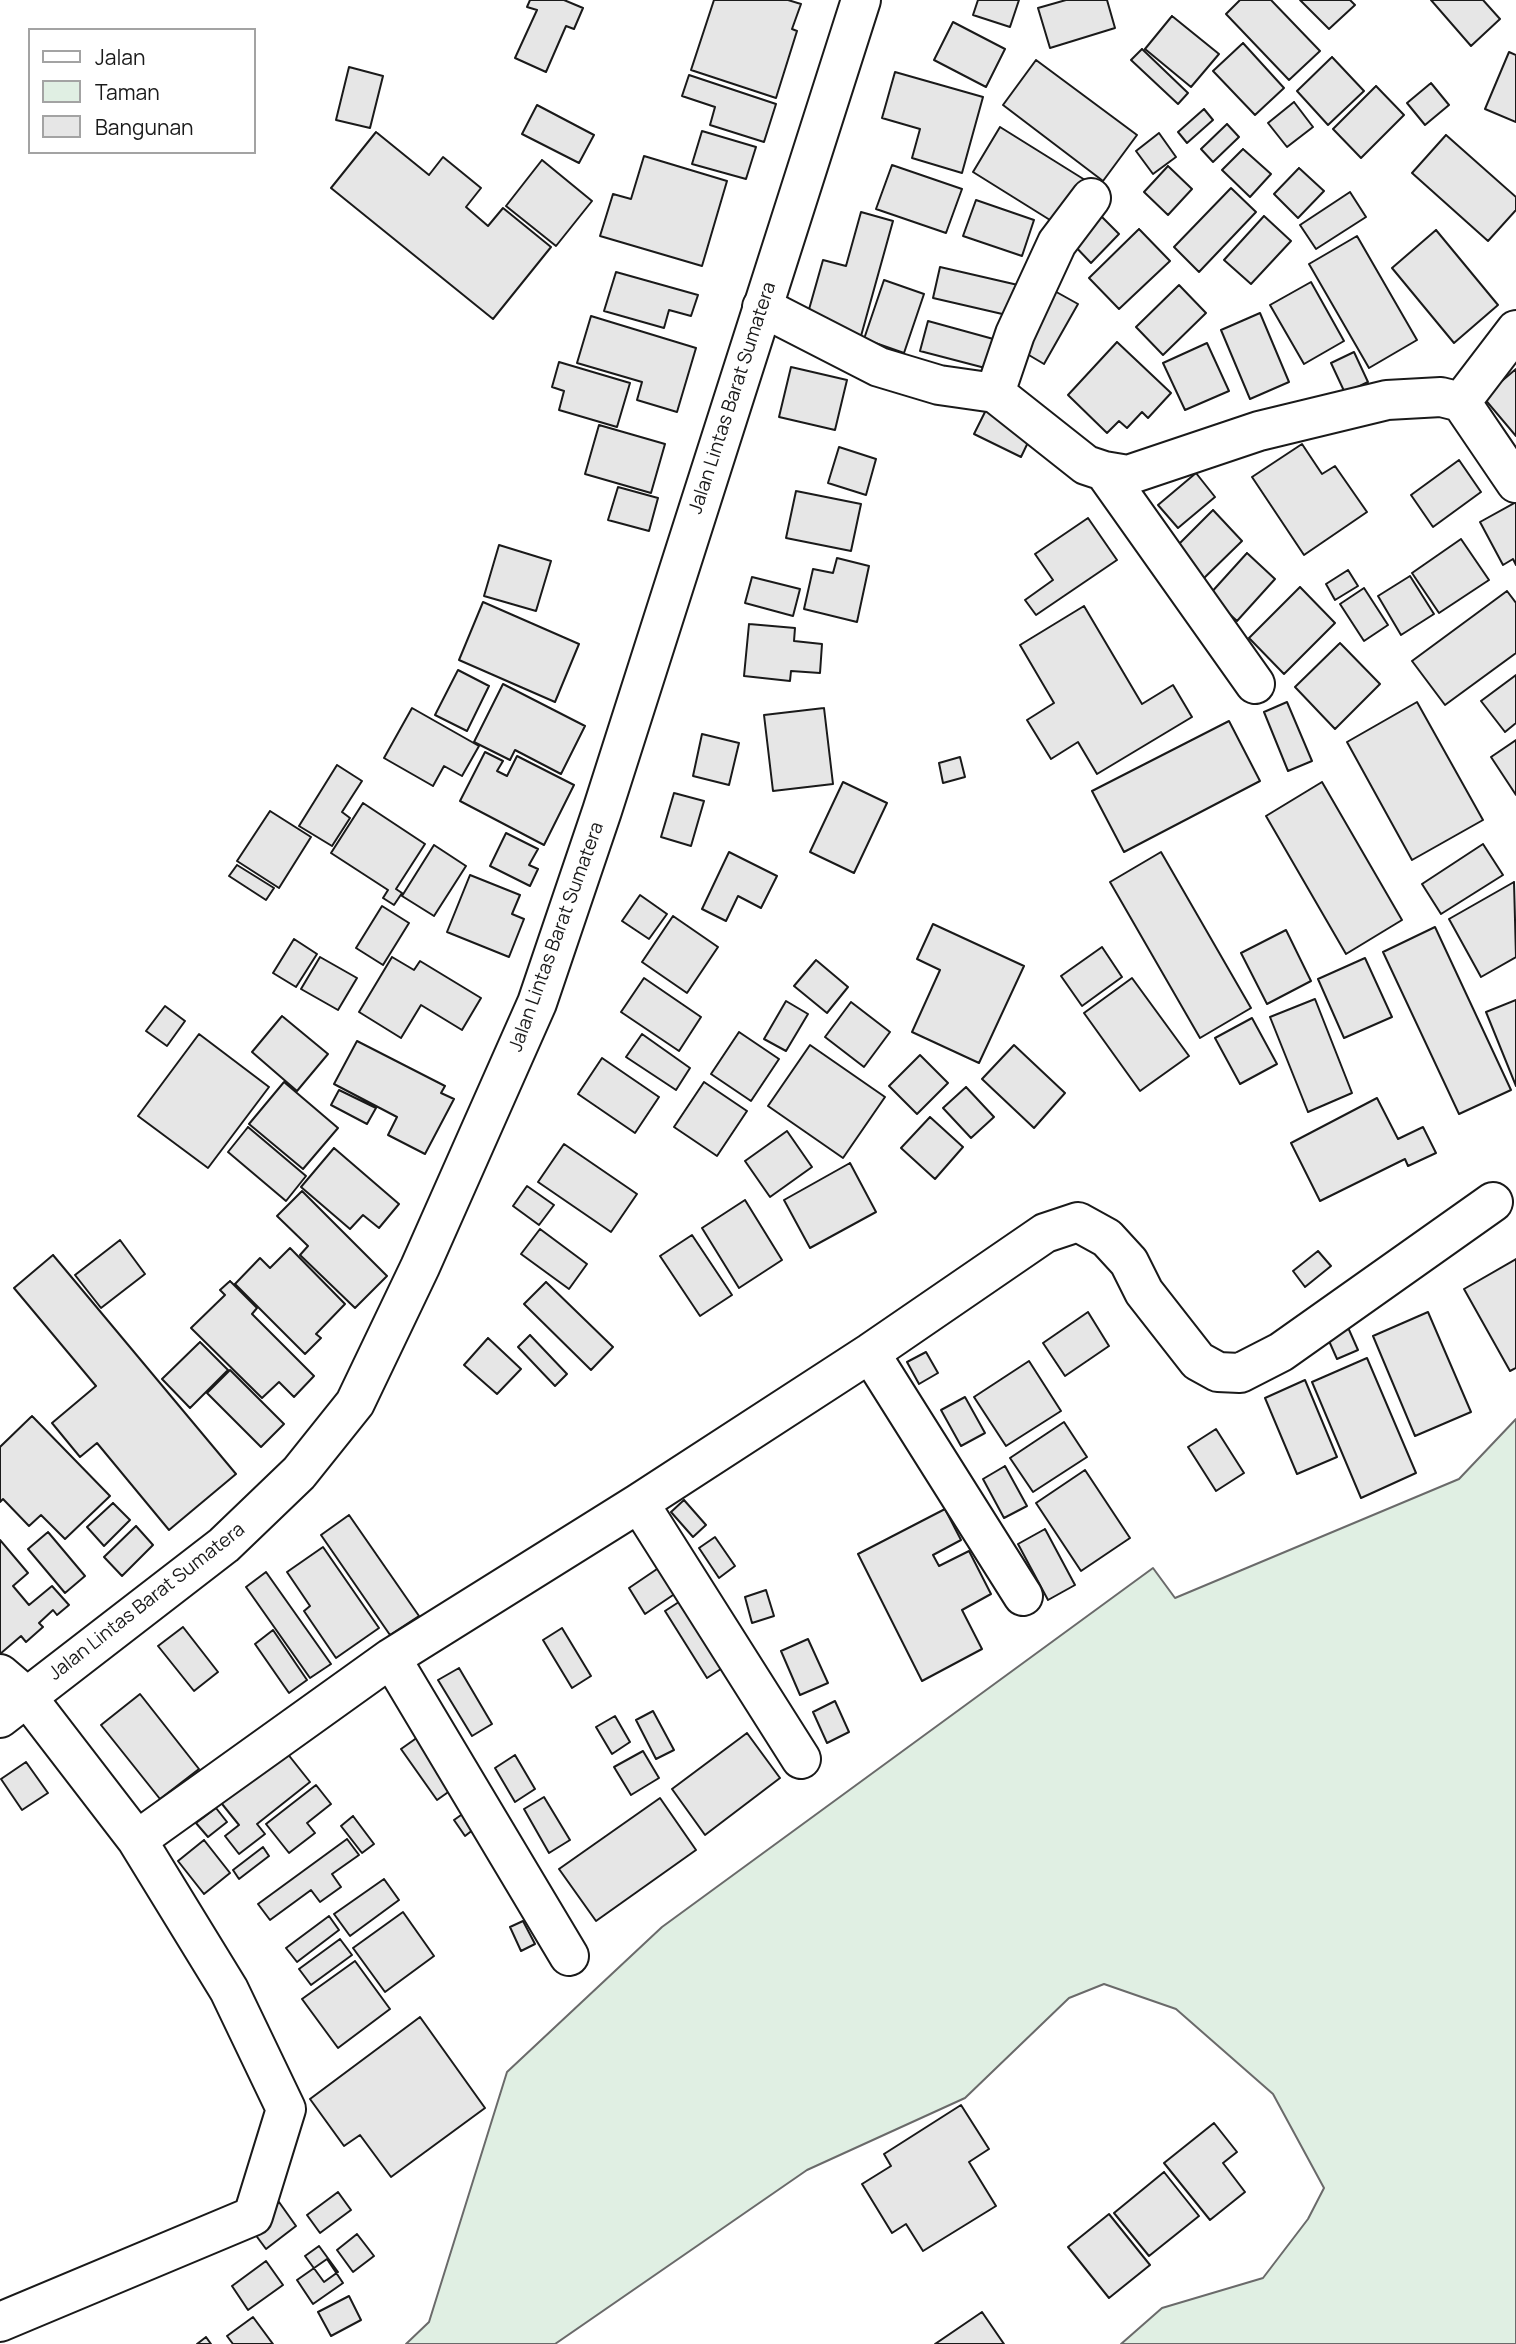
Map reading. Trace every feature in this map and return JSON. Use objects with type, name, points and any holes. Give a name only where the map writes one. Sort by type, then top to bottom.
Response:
[{"type":"main road","name":"Jalan Lintas Barat Sumatera","points":[[9,1696],[224,1545],[299,1473],[355,1403],[421,1267],[537,1003],[602,811],[861,0]]},
{"type":"main road","points":[[995,393],[1031,297],[1057,243],[1091,198]]},
{"type":"main road","points":[[762,307],[879,367],[939,384],[995,393],[1086,465],[1104,471],[1128,475],[1259,431],[1387,400],[1441,397],[1461,402],[1516,483]]},
{"type":"main road","points":[[1461,402],[1516,330]]},
{"type":"main road","points":[[1104,471],[1255,684]]},
{"type":"main road","points":[[137,1840],[391,1658],[639,1503],[870,1353],[1045,1233],[1078,1222],[1107,1238],[1129,1262],[1144,1292],[1198,1361],[1218,1372],[1240,1373],[1281,1352],[1493,1202]]},
{"type":"main road","points":[[870,1353],[1023,1596]]},
{"type":"main road","points":[[639,1503],[801,1759]]},
{"type":"main road","points":[[391,1658],[569,1955]]},
{"type":"main road","points":[[0,2322],[253,2216],[286,2109],[229,1990],[137,1840],[9,1696]]},
{"type":"green space","points":[[1516,1419],[1516,2344],[1121,2344],[1162,2308],[1263,2278],[1308,2219],[1324,2188],[1273,2094],[1176,2009],[1104,1984],[1069,1998],[965,2098],[807,2170],[555,2344],[406,2344],[429,2322],[507,2072],[662,1927],[1153,1568],[1175,1598],[1459,1479]]},
{"type":"building","points":[[530,0],[564,0],[583,8],[574,29],[566,26],[546,72],[515,58],[537,10],[527,7]]},
{"type":"building","points":[[714,0],[788,0],[801,4],[792,29],[797,31],[776,98],[691,70]]},
{"type":"building","points":[[978,0],[1019,0],[1010,27],[973,15]]},
{"type":"building","points":[[1066,0],[1107,0],[1115,28],[1050,48],[1038,8]]},
{"type":"building","points":[[1240,0],[1271,0],[1320,51],[1289,80],[1226,14]]},
{"type":"building","points":[[1300,0],[1350,0],[1355,5],[1329,29]]},
{"type":"building","points":[[1431,0],[1483,0],[1500,19],[1471,46]]},
{"type":"building","points":[[1172,16],[1219,54],[1191,87],[1145,49]]},
{"type":"building","points":[[953,22],[1005,49],[986,87],[934,60]]},
{"type":"building","points":[[1243,43],[1284,88],[1255,115],[1213,71]]},
{"type":"building","points":[[1142,49],[1188,93],[1178,104],[1131,60]]},
{"type":"building","points":[[1509,52],[1516,55],[1516,122],[1485,109]]},
{"type":"building","points":[[1332,57],[1364,91],[1328,125],[1297,91]]},
{"type":"building","points":[[1036,60],[1137,135],[1103,181],[1003,105]]},
{"type":"building","points":[[349,67],[383,76],[370,128],[336,120]]},
{"type":"building","points":[[895,72],[983,97],[962,173],[912,158],[920,129],[882,118]]},
{"type":"building","points":[[689,75],[776,104],[764,142],[710,125],[715,107],[682,96]]},
{"type":"building","points":[[1431,83],[1449,105],[1425,125],[1407,103]]},
{"type":"building","points":[[1376,86],[1404,115],[1361,158],[1333,129]]},
{"type":"building","points":[[1294,102],[1313,127],[1287,147],[1268,123]]},
{"type":"building","points":[[537,105],[594,135],[579,163],[522,134]]},
{"type":"building","points":[[1204,109],[1213,120],[1187,143],[1178,132]]},
{"type":"building","points":[[1227,124],[1239,137],[1213,162],[1201,149]]},
{"type":"building","points":[[1000,127],[1085,180],[1058,225],[973,172]]},
{"type":"building","points":[[702,131],[756,147],[746,179],[692,164]]},
{"type":"building","points":[[376,132],[429,175],[443,157],[481,188],[466,207],[488,226],[503,208],[551,247],[493,319],[331,188]]},
{"type":"building","points":[[1159,133],[1176,157],[1153,174],[1136,151]]},
{"type":"building","points":[[1446,135],[1516,197],[1516,210],[1488,241],[1412,173]]},
{"type":"building","points":[[1243,149],[1271,174],[1250,197],[1222,170]]},
{"type":"building","points":[[644,156],[727,181],[702,266],[600,236],[613,194],[631,199]]},
{"type":"building","points":[[542,160],[592,201],[556,246],[506,206]]},
{"type":"building","points":[[892,165],[962,189],[946,233],[876,209]]},
{"type":"building","points":[[1168,166],[1192,189],[1168,215],[1144,192]]},
{"type":"building","points":[[1299,168],[1324,191],[1298,218],[1274,194]]},
{"type":"building","points":[[1231,188],[1256,212],[1199,272],[1174,247]]},
{"type":"building","points":[[1350,192],[1366,217],[1316,249],[1300,225]]},
{"type":"building","points":[[976,200],[1034,220],[1022,256],[963,236]]},
{"type":"building","points":[[861,212],[893,221],[861,336],[806,320],[823,260],[846,266]]},
{"type":"building","points":[[1099,214],[1119,234],[1091,263],[1071,242]]},
{"type":"building","points":[[1264,216],[1291,241],[1251,284],[1224,260]]},
{"type":"building","points":[[1139,229],[1170,261],[1119,309],[1089,278]]},
{"type":"building","points":[[1436,230],[1498,305],[1454,343],[1392,268]]},
{"type":"building","points":[[1357,236],[1417,340],[1369,368],[1309,264]]},
{"type":"building","points":[[940,267],[1018,285],[1011,316],[933,298]]},
{"type":"building","points":[[616,272],[698,295],[691,316],[669,310],[664,328],[604,311]]},
{"type":"building","points":[[884,280],[924,294],[904,353],[864,339]]},
{"type":"building","points":[[1311,282],[1344,341],[1304,364],[1270,305]]},
{"type":"building","points":[[1179,285],[1206,313],[1163,355],[1136,327]]},
{"type":"building","points":[[1051,289],[1078,304],[1044,364],[1017,348]]},
{"type":"building","points":[[1260,313],[1289,382],[1250,399],[1221,330]]},
{"type":"building","points":[[591,316],[696,348],[677,412],[637,400],[642,382],[577,363]]},
{"type":"building","points":[[928,321],[997,340],[989,369],[920,351]]},
{"type":"building","points":[[1117,342],[1171,393],[1148,418],[1142,412],[1127,428],[1119,421],[1107,433],[1068,395]]},
{"type":"building","points":[[1207,343],[1229,391],[1185,410],[1163,363]]},
{"type":"building","points":[[1354,352],[1368,382],[1345,393],[1331,363]]},
{"type":"building","points":[[559,362],[630,383],[617,427],[559,410],[564,391],[552,387]]},
{"type":"building","points":[[791,367],[847,380],[835,430],[779,417]]},
{"type":"building","points":[[1516,369],[1516,436],[1483,397]]},
{"type":"building","points":[[986,410],[1033,432],[1021,457],[974,434]]},
{"type":"building","points":[[599,425],[665,444],[651,493],[585,474]]},
{"type":"building","points":[[1302,444],[1322,474],[1335,466],[1367,512],[1304,555],[1252,477]]},
{"type":"building","points":[[839,447],[876,459],[866,495],[828,483]]},
{"type":"building","points":[[1459,460],[1481,492],[1433,527],[1411,495]]},
{"type":"building","points":[[1196,473],[1215,497],[1178,528],[1158,505]]},
{"type":"building","points":[[618,487],[658,498],[649,531],[608,520]]},
{"type":"building","points":[[796,491],[861,504],[851,551],[786,538]]},
{"type":"building","points":[[1516,502],[1516,565],[1513,559],[1503,565],[1480,522]]},
{"type":"building","points":[[1213,510],[1242,541],[1201,581],[1172,551]]},
{"type":"building","points":[[1088,518],[1117,560],[1036,615],[1025,600],[1053,580],[1035,554]]},
{"type":"building","points":[[1461,539],[1489,580],[1439,613],[1412,573]]},
{"type":"building","points":[[499,545],[551,561],[536,611],[484,596]]},
{"type":"building","points":[[1247,553],[1275,579],[1237,621],[1209,595]]},
{"type":"building","points":[[837,558],[869,566],[857,622],[804,609],[813,569],[833,573]]},
{"type":"building","points":[[1348,570],[1358,586],[1335,600],[1326,584]]},
{"type":"building","points":[[1410,576],[1434,614],[1401,635],[1378,596]]},
{"type":"building","points":[[752,577],[800,589],[793,616],[745,603]]},
{"type":"building","points":[[1300,587],[1335,623],[1284,674],[1249,638]]},
{"type":"building","points":[[1364,588],[1388,625],[1364,641],[1340,604]]},
{"type":"building","points":[[1507,591],[1516,603],[1516,653],[1445,705],[1412,661]]},
{"type":"building","points":[[483,602],[579,644],[555,702],[459,660]]},
{"type":"building","points":[[1084,606],[1142,704],[1173,685],[1192,717],[1097,774],[1078,742],[1051,759],[1027,720],[1054,703],[1020,645]]},
{"type":"building","points":[[749,624],[795,628],[794,641],[822,644],[820,673],[791,671],[790,681],[744,676]]},
{"type":"building","points":[[1340,643],[1380,684],[1335,729],[1295,687]]},
{"type":"building","points":[[458,670],[489,686],[467,731],[435,715]]},
{"type":"building","points":[[1516,675],[1516,723],[1505,732],[1481,701]]},
{"type":"building","points":[[503,684],[585,726],[561,774],[515,750],[510,760],[474,742]]},
{"type":"building","points":[[1287,702],[1312,761],[1288,771],[1264,712]]},
{"type":"building","points":[[1417,702],[1483,820],[1412,860],[1347,742]]},
{"type":"building","points":[[412,708],[479,746],[462,776],[444,766],[433,786],[384,758]]},
{"type":"building","points":[[824,708],[833,784],[773,791],[764,715]]},
{"type":"building","points":[[1229,721],[1260,781],[1124,852],[1092,791]]},
{"type":"building","points":[[702,734],[739,743],[729,785],[693,776]]},
{"type":"building","points":[[1516,740],[1516,795],[1491,757]]},
{"type":"building","points":[[485,752],[503,761],[497,771],[507,776],[517,756],[574,785],[544,845],[460,801]]},
{"type":"building","points":[[960,757],[965,777],[943,783],[939,763]]},
{"type":"building","points":[[337,765],[362,781],[342,812],[350,818],[332,846],[299,826]]},
{"type":"building","points":[[843,782],[887,803],[854,873],[810,852]]},
{"type":"building","points":[[1322,782],[1402,920],[1346,954],[1266,816]]},
{"type":"building","points":[[674,793],[704,801],[691,846],[661,837]]},
{"type":"building","points":[[363,803],[425,844],[396,889],[402,893],[394,905],[383,898],[388,890],[331,853]]},
{"type":"building","points":[[270,811],[311,837],[279,888],[237,861]]},
{"type":"building","points":[[506,833],[538,849],[529,865],[538,869],[530,886],[490,866]]},
{"type":"building","points":[[1483,844],[1503,875],[1441,914],[1422,884]]},
{"type":"building","points":[[434,845],[466,866],[434,916],[402,896]]},
{"type":"building","points":[[729,852],[777,876],[761,908],[738,896],[726,921],[702,909]]},
{"type":"building","points":[[1161,852],[1251,1008],[1200,1038],[1110,882]]},
{"type":"building","points":[[237,865],[274,888],[266,900],[229,876]]},
{"type":"building","points":[[470,875],[520,895],[512,914],[524,919],[509,957],[447,932]]},
{"type":"building","points":[[1514,882],[1516,957],[1481,977],[1449,919]]},
{"type":"building","points":[[640,895],[667,914],[649,939],[622,921]]},
{"type":"building","points":[[382,906],[409,923],[383,965],[356,948]]},
{"type":"building","points":[[673,916],[718,947],[687,993],[642,962]]},
{"type":"building","points":[[933,924],[1024,966],[979,1063],[912,1032],[940,970],[917,959]]},
{"type":"building","points":[[1435,927],[1511,1090],[1459,1114],[1383,952]]},
{"type":"building","points":[[1286,930],[1311,981],[1267,1004],[1241,953]]},
{"type":"building","points":[[294,939],[317,954],[296,987],[273,973]]},
{"type":"building","points":[[1102,947],[1122,977],[1082,1006],[1061,976]]},
{"type":"building","points":[[320,957],[357,978],[338,1010],[301,989]]},
{"type":"building","points":[[392,957],[414,970],[420,961],[481,998],[462,1030],[421,1005],[401,1038],[359,1012]]},
{"type":"building","points":[[1365,958],[1392,1017],[1344,1038],[1318,979]]},
{"type":"building","points":[[816,960],[848,987],[827,1013],[794,986]]},
{"type":"building","points":[[644,978],[701,1017],[679,1051],[621,1012]]},
{"type":"building","points":[[1132,978],[1189,1056],[1140,1091],[1084,1013]]},
{"type":"building","points":[[1315,999],[1352,1093],[1308,1112],[1270,1017]]},
{"type":"building","points":[[1516,1000],[1516,1086],[1486,1012]]},
{"type":"building","points":[[786,1001],[808,1014],[786,1051],[764,1039]]},
{"type":"building","points":[[851,1002],[890,1032],[864,1067],[825,1037]]},
{"type":"building","points":[[165,1006],[185,1021],[167,1046],[146,1031]]},
{"type":"building","points":[[282,1016],[328,1054],[297,1091],[252,1052]]},
{"type":"building","points":[[1252,1018],[1277,1064],[1240,1084],[1215,1038]]},
{"type":"building","points":[[739,1032],[779,1059],[751,1101],[711,1074]]},
{"type":"building","points":[[199,1034],[269,1087],[208,1168],[138,1116]]},
{"type":"building","points":[[642,1034],[690,1068],[676,1090],[626,1057]]},
{"type":"building","points":[[357,1041],[445,1086],[441,1093],[454,1099],[425,1154],[388,1135],[397,1117],[334,1084]]},
{"type":"building","points":[[810,1045],[885,1097],[843,1158],[768,1106]]},
{"type":"building","points":[[1014,1045],[1065,1093],[1034,1128],[982,1079]]},
{"type":"building","points":[[920,1055],[948,1083],[917,1114],[889,1086]]},
{"type":"building","points":[[602,1058],[659,1097],[635,1133],[578,1094]]},
{"type":"building","points":[[284,1082],[338,1128],[303,1169],[249,1124]]},
{"type":"building","points":[[704,1082],[747,1111],[717,1156],[674,1127]]},
{"type":"building","points":[[966,1087],[994,1117],[971,1138],[943,1108]]},
{"type":"building","points":[[339,1090],[376,1108],[367,1124],[331,1105]]},
{"type":"building","points":[[1377,1098],[1398,1139],[1423,1127],[1436,1153],[1408,1166],[1405,1159],[1320,1201],[1291,1143]]},
{"type":"building","points":[[930,1117],[963,1147],[935,1179],[901,1148]]},
{"type":"building","points":[[248,1127],[306,1176],[286,1201],[228,1152]]},
{"type":"building","points":[[787,1131],[812,1167],[770,1197],[745,1161]]},
{"type":"building","points":[[564,1144],[637,1194],[611,1232],[538,1182]]},
{"type":"building","points":[[334,1148],[399,1204],[379,1228],[363,1215],[350,1229],[301,1187]]},
{"type":"building","points":[[850,1163],[876,1212],[810,1248],[784,1200]]},
{"type":"building","points":[[527,1186],[554,1205],[539,1225],[513,1206]]},
{"type":"building","points":[[302,1191],[387,1276],[355,1308],[300,1255],[308,1246],[277,1216]]},
{"type":"building","points":[[745,1200],[782,1260],[739,1288],[702,1228]]},
{"type":"building","points":[[540,1229],[587,1264],[569,1289],[521,1254]]},
{"type":"building","points":[[692,1235],[732,1295],[700,1316],[660,1256]]},
{"type":"building","points":[[120,1240],[145,1274],[101,1308],[75,1275]]},
{"type":"building","points":[[290,1248],[345,1304],[316,1334],[321,1338],[305,1354],[235,1284],[260,1258],[270,1268]]},
{"type":"building","points":[[1318,1251],[1331,1266],[1305,1287],[1293,1271]]},
{"type":"building","points":[[53,1255],[236,1474],[169,1530],[97,1443],[80,1457],[52,1423],[96,1386],[14,1288]]},
{"type":"building","points":[[1516,1259],[1516,1368],[1510,1371],[1464,1289]]},
{"type":"building","points":[[230,1281],[257,1308],[252,1314],[314,1376],[294,1397],[279,1382],[262,1398],[191,1328],[225,1295],[220,1290]]},
{"type":"building","points":[[546,1282],[613,1347],[591,1370],[524,1304]]},
{"type":"building","points":[[1088,1312],[1109,1346],[1065,1376],[1043,1343]]},
{"type":"building","points":[[1428,1312],[1471,1412],[1415,1436],[1373,1336]]},
{"type":"building","points":[[1346,1323],[1358,1350],[1337,1359],[1325,1332]]},
{"type":"building","points":[[530,1335],[567,1374],[555,1386],[518,1347]]},
{"type":"building","points":[[488,1338],[521,1369],[497,1394],[464,1365]]},
{"type":"building","points":[[200,1342],[228,1370],[190,1408],[162,1379]]},
{"type":"building","points":[[926,1352],[938,1373],[919,1384],[907,1362]]},
{"type":"building","points":[[1367,1358],[1416,1473],[1361,1498],[1312,1382]]},
{"type":"building","points":[[1029,1361],[1061,1411],[1006,1446],[974,1397]]},
{"type":"building","points":[[230,1370],[284,1424],[261,1447],[207,1393]]},
{"type":"building","points":[[1305,1380],[1337,1457],[1297,1474],[1265,1398]]},
{"type":"building","points":[[965,1397],[985,1433],[961,1446],[941,1410]]},
{"type":"building","points":[[32,1416],[110,1496],[65,1539],[41,1515],[29,1526],[3,1499],[0,1502],[0,1447]]},
{"type":"building","points":[[1064,1422],[1087,1457],[1033,1492],[1010,1458]]},
{"type":"building","points":[[1216,1429],[1244,1473],[1216,1491],[1188,1447]]},
{"type":"building","points":[[1005,1466],[1027,1506],[1004,1518],[983,1479]]},
{"type":"building","points":[[1085,1470],[1130,1538],[1081,1571],[1036,1503]]},
{"type":"building","points":[[684,1500],[706,1525],[693,1537],[671,1512]]},
{"type":"building","points":[[113,1503],[130,1520],[104,1546],[87,1527]]},
{"type":"building","points":[[945,1509],[961,1540],[933,1555],[939,1566],[969,1551],[991,1594],[962,1610],[982,1649],[922,1681],[858,1554]]},
{"type":"building","points":[[349,1515],[419,1616],[390,1635],[321,1535]]},
{"type":"building","points":[[136,1526],[153,1545],[122,1576],[104,1557]]},
{"type":"building","points":[[1045,1529],[1075,1585],[1048,1600],[1018,1544]]},
{"type":"building","points":[[48,1532],[85,1576],[65,1593],[28,1549]]},
{"type":"building","points":[[715,1537],[735,1566],[719,1578],[699,1548]]},
{"type":"building","points":[[0,1540],[28,1573],[13,1586],[29,1605],[52,1586],[69,1605],[57,1615],[53,1610],[39,1623],[43,1627],[26,1642],[21,1636],[0,1654]]},
{"type":"building","points":[[323,1547],[379,1628],[336,1658],[304,1611],[310,1606],[287,1572]]},
{"type":"building","points":[[660,1567],[676,1593],[645,1614],[629,1588]]},
{"type":"building","points":[[266,1572],[331,1664],[310,1678],[246,1587]]},
{"type":"building","points":[[766,1590],[774,1616],[752,1623],[745,1597]]},
{"type":"building","points":[[685,1598],[727,1665],[707,1678],[665,1611]]},
{"type":"building","points":[[183,1627],[218,1672],[194,1691],[158,1646]]},
{"type":"building","points":[[562,1628],[591,1676],[572,1688],[543,1640]]},
{"type":"building","points":[[273,1630],[307,1680],[289,1693],[255,1644]]},
{"type":"building","points":[[808,1639],[828,1683],[800,1695],[781,1651]]},
{"type":"building","points":[[459,1668],[492,1724],[472,1736],[438,1680]]},
{"type":"building","points":[[140,1694],[199,1769],[160,1799],[101,1725]]},
{"type":"building","points":[[835,1701],[849,1732],[827,1743],[813,1712]]},
{"type":"building","points":[[653,1711],[674,1750],[656,1759],[636,1720]]},
{"type":"building","points":[[615,1716],[630,1742],[612,1754],[596,1727]]},
{"type":"building","points":[[747,1733],[780,1778],[705,1835],[672,1789]]},
{"type":"building","points":[[418,1737],[454,1788],[437,1800],[401,1749]]},
{"type":"building","points":[[279,1743],[310,1782],[257,1824],[265,1834],[239,1854],[225,1836],[239,1825],[214,1794]]},
{"type":"building","points":[[643,1751],[659,1778],[631,1795],[614,1767]]},
{"type":"building","points":[[515,1755],[535,1789],[515,1802],[495,1768]]},
{"type":"building","points":[[26,1762],[48,1793],[22,1810],[1,1779]]},
{"type":"building","points":[[316,1785],[331,1804],[307,1823],[315,1833],[289,1853],[266,1824]]},
{"type":"building","points":[[544,1797],[570,1840],[549,1853],[524,1809]]},
{"type":"building","points":[[660,1798],[696,1850],[596,1921],[559,1869]]},
{"type":"building","points":[[216,1808],[227,1822],[208,1837],[196,1823]]},
{"type":"building","points":[[471,1808],[482,1823],[465,1836],[454,1820]]},
{"type":"building","points":[[353,1816],[374,1844],[362,1853],[341,1826]]},
{"type":"building","points":[[347,1839],[359,1855],[332,1874],[341,1887],[320,1902],[311,1890],[270,1920],[258,1904]]},
{"type":"building","points":[[204,1840],[230,1873],[204,1894],[178,1861]]},
{"type":"building","points":[[263,1847],[269,1856],[239,1879],[233,1870]]},
{"type":"building","points":[[384,1879],[399,1900],[350,1936],[334,1914]]},
{"type":"building","points":[[403,1912],[434,1956],[385,1992],[353,1948]]},
{"type":"building","points":[[329,1916],[339,1930],[297,1962],[286,1948]]},
{"type":"building","points":[[523,1921],[535,1944],[521,1951],[510,1927]]},
{"type":"building","points":[[340,1939],[352,1955],[311,1985],[299,1969]]},
{"type":"building","points":[[355,1961],[390,2009],[338,2048],[302,1999]]},
{"type":"building","points":[[420,2017],[485,2108],[391,2177],[360,2135],[344,2146],[310,2099]]},
{"type":"building","points":[[961,2105],[989,2149],[969,2162],[996,2206],[923,2251],[906,2224],[892,2233],[862,2184],[891,2166],[884,2154]]},
{"type":"building","points":[[1214,2123],[1237,2152],[1223,2163],[1245,2192],[1210,2220],[1164,2163]]},
{"type":"building","points":[[1164,2172],[1199,2216],[1149,2256],[1114,2213]]},
{"type":"building","points":[[338,2192],[351,2210],[320,2233],[307,2215]]},
{"type":"building","points":[[279,2202],[296,2226],[266,2249],[249,2226]]},
{"type":"building","points":[[1109,2214],[1150,2265],[1109,2298],[1068,2247]]},
{"type":"building","points":[[357,2234],[374,2256],[353,2272],[337,2250]]},
{"type":"building","points":[[319,2246],[338,2272],[324,2282],[305,2256]]},
{"type":"building","points":[[327,2259],[343,2283],[313,2304],[297,2280]]},
{"type":"building","points":[[266,2261],[283,2285],[248,2310],[232,2286]]},
{"type":"building","points":[[349,2296],[361,2320],[331,2336],[318,2312]]},
{"type":"building","points":[[982,2312],[1004,2344],[935,2344]]},
{"type":"building","points":[[253,2317],[273,2344],[233,2344],[227,2336]]},
{"type":"building","points":[[206,2337],[211,2344],[197,2344]]}]
